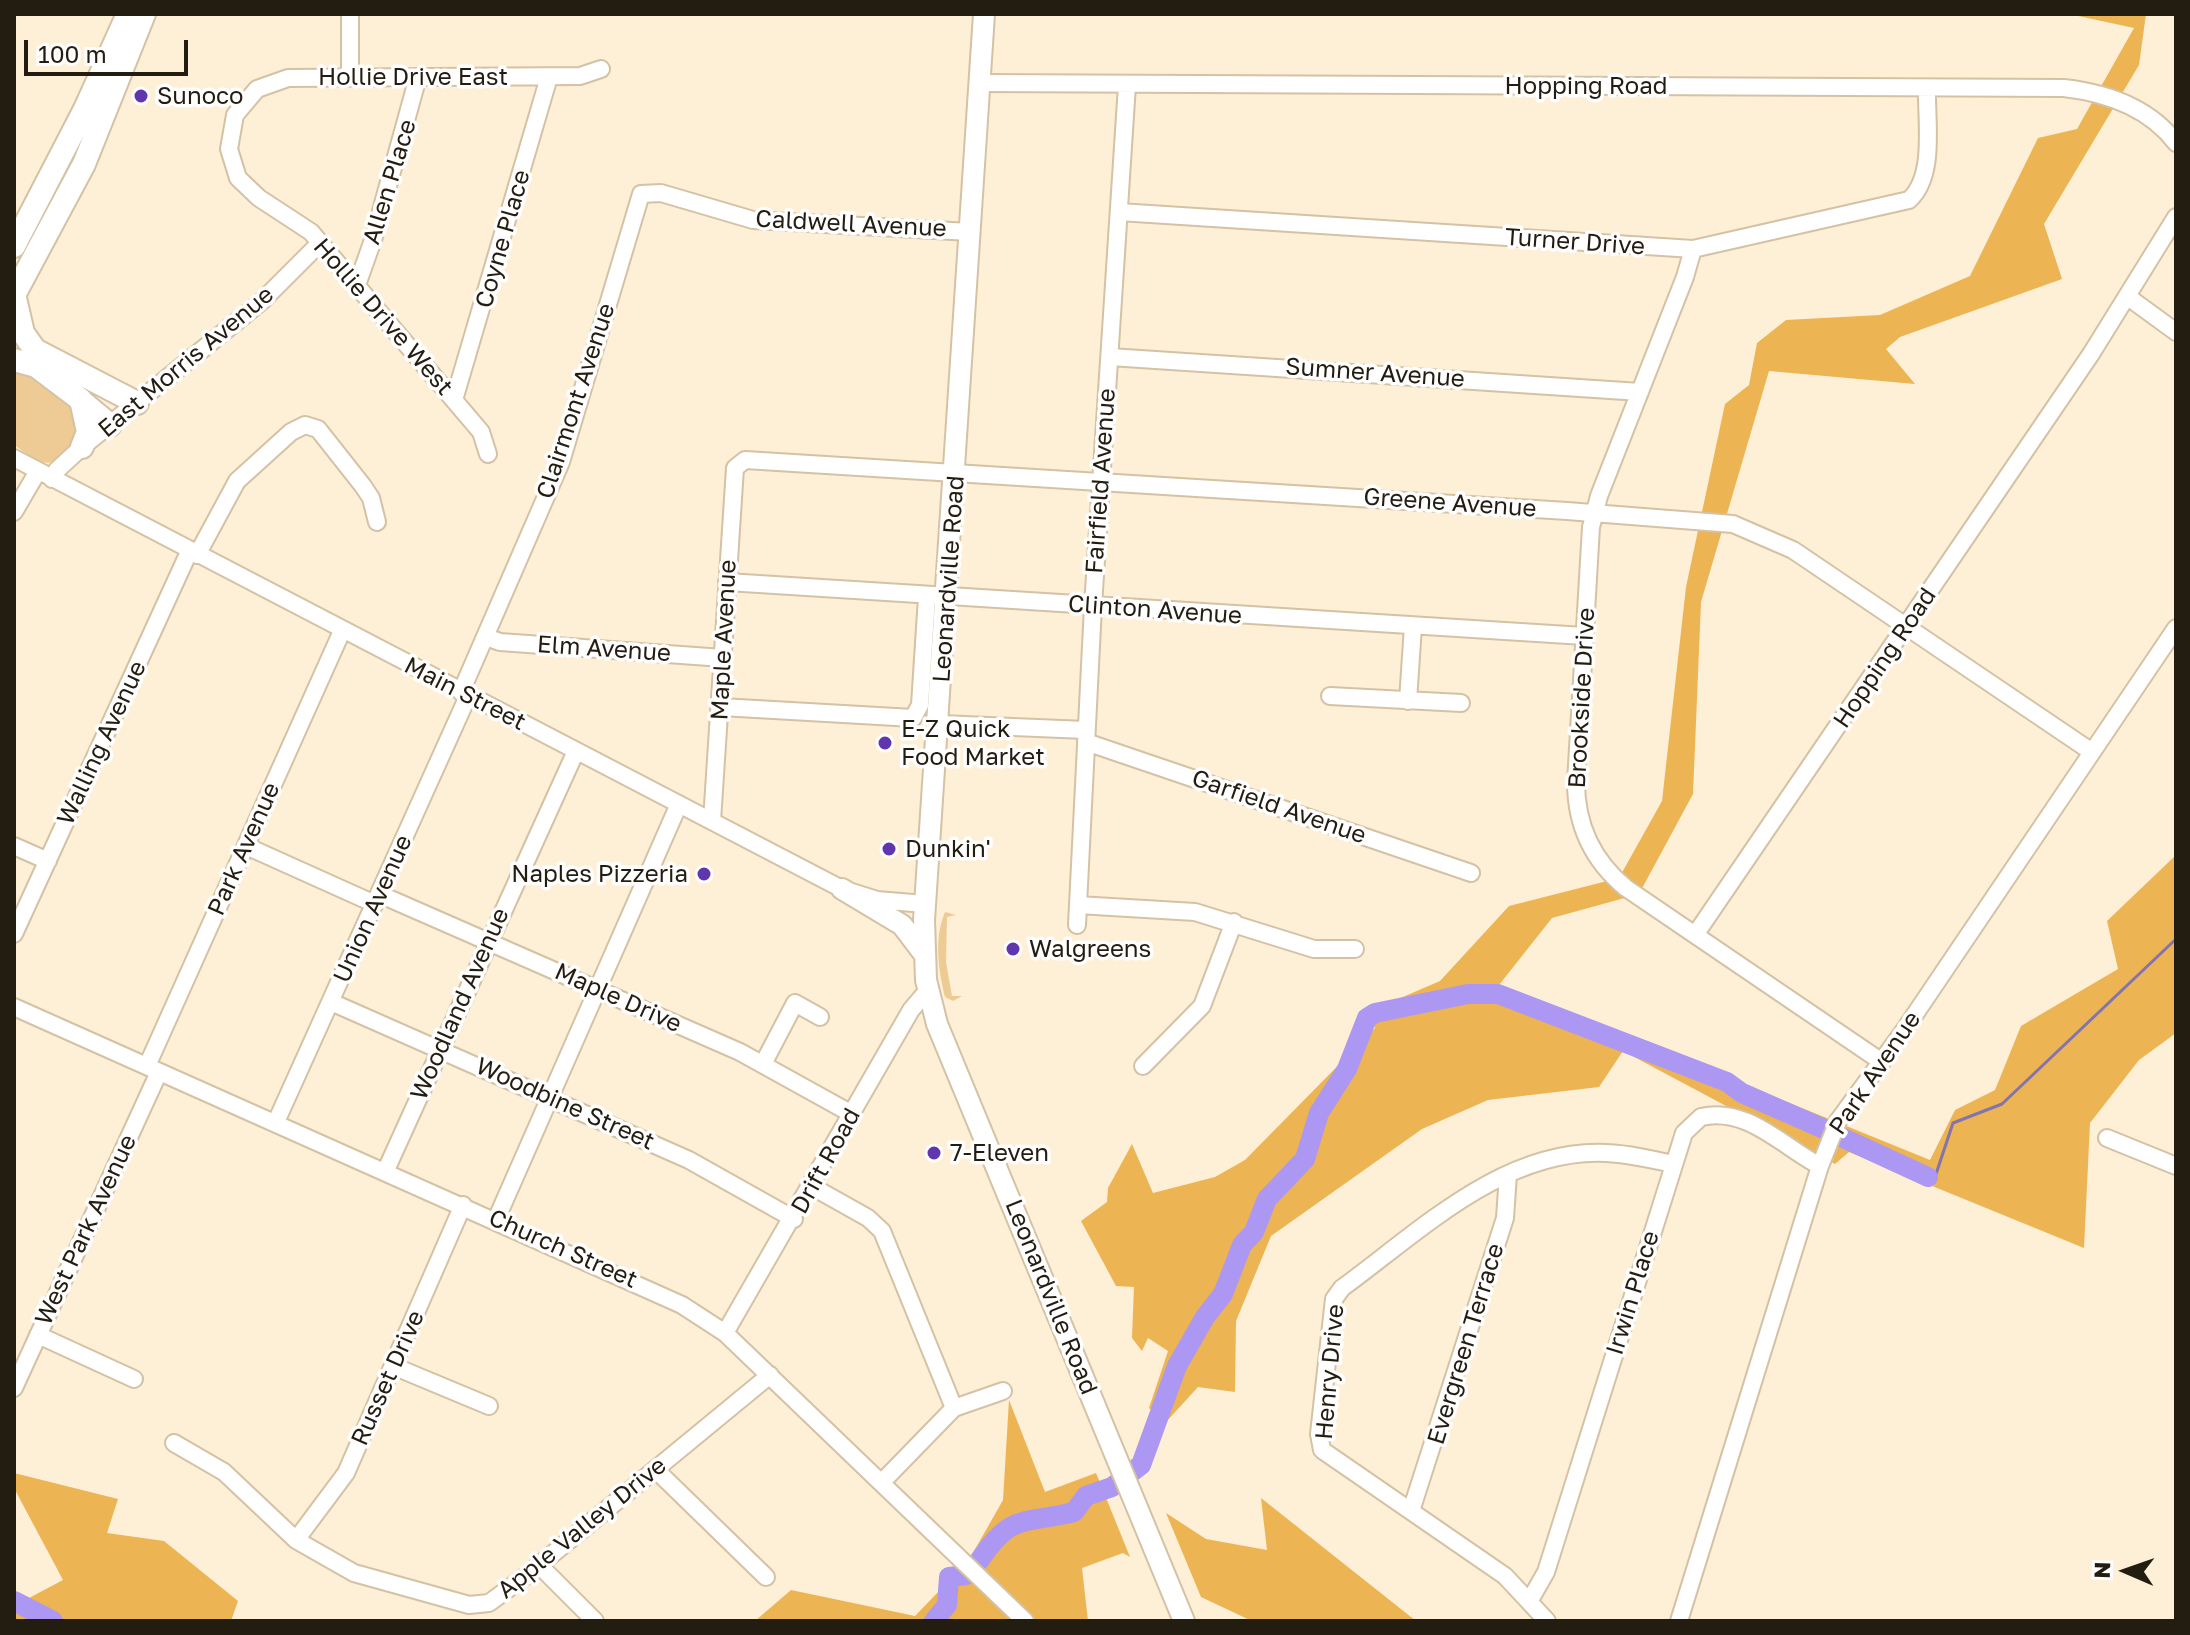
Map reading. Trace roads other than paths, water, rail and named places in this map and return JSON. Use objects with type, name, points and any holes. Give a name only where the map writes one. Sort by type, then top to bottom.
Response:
[{"type":"highway","points":[[14,246],[23,210],[85,109],[128,14]]},
{"type":"highway","points":[[137,403],[35,350],[23,333],[14,294],[93,144],[144,14]]},
{"type":"highway","points":[[14,360],[36,366],[110,425]]},
{"type":"highway","points":[[81,400],[88,432],[82,447]]},
{"type":"main road","name":"Leonardville Road","points":[[984,14],[940,724],[925,904],[924,954],[928,990],[937,1024],[1184,1621]]},
{"type":"main road","points":[[842,889],[902,925],[924,954]]},
{"type":"street","points":[[350,14],[350,77]]},
{"type":"street","name":"Hollie Drive East","points":[[231,160],[229,144],[235,115],[257,89],[288,78],[549,77],[587,75],[601,69]]},
{"type":"street","name":"Allen Place","points":[[357,285],[373,240],[418,77]]},
{"type":"street","name":"Coyne Place","points":[[454,400],[549,77]]},
{"type":"street","name":"Hopping Road","points":[[980,83],[2050,87],[2088,91],[2143,113],[2176,143]]},
{"type":"street","name":"Fairfield Avenue","points":[[1077,925],[1100,481],[1127,85]]},
{"type":"street","name":"Turner Drive","points":[[1119,212],[1693,249],[1909,200],[1920,188],[1925,172],[1927,88]]},
{"type":"street","name":"Hollie Drive West","points":[[231,160],[238,178],[248,190],[311,232],[481,432],[488,454]]},
{"type":"street","name":"Caldwell Avenue","points":[[641,194],[661,193],[753,220],[970,232]]},
{"type":"street","name":"Clairmont Avenue","points":[[465,694],[561,462],[641,194]]},
{"type":"street","name":"Hopping Road","points":[[1695,935],[2128,297],[2176,217]]},
{"type":"street","name":"East Morris Avenue","points":[[14,512],[45,475],[60,467],[262,301],[320,243]]},
{"type":"street","name":"Brookside Drive","points":[[1693,249],[1595,512],[1576,782],[1582,828],[1598,859],[1614,878],[1882,1062]]},
{"type":"street","points":[[2128,297],[2176,332]]},
{"type":"street","name":"Sumner Avenue","points":[[1110,357],[1640,392]]},
{"type":"street","name":"Walling Avenue","points":[[14,934],[193,554],[237,481],[291,432],[305,425],[318,429],[363,486],[371,498],[377,522]]},
{"type":"street","name":"Main Street","points":[[14,458],[193,554],[842,889],[877,900],[925,904]]},
{"type":"street","name":"Greene Avenue","points":[[741,461],[1714,521],[1755,532],[1793,550],[2092,752]]},
{"type":"street","name":"Maple Avenue","points":[[712,821],[735,468],[741,461]]},
{"type":"street","name":"Clinton Avenue","points":[[727,582],[1584,636]]},
{"type":"street","points":[[721,707],[913,718],[920,705],[927,597]]},
{"type":"street","points":[[1408,701],[1413,626]]},
{"type":"street","name":"Park Avenue","points":[[1679,1621],[1820,1166],[1838,1121],[1882,1062],[2176,628]]},
{"type":"street","name":"Park Avenue","points":[[153,1069],[246,846],[342,631]]},
{"type":"street","name":"Elm Avenue","points":[[486,637],[500,642],[723,658]]},
{"type":"street","name":"Union Avenue","points":[[276,1122],[465,694]]},
{"type":"street","points":[[1330,696],[1461,703]]},
{"type":"street","name":"Garfield Avenue","points":[[940,724],[1086,736],[1471,873]]},
{"type":"street","name":"Woodland Avenue","points":[[386,1170],[576,751]]},
{"type":"street","points":[[496,1220],[679,804]]},
{"type":"street","points":[[14,846],[48,861]]},
{"type":"street","name":"Maple Drive","points":[[246,846],[488,941],[599,989],[763,1064],[852,1114]]},
{"type":"street","points":[[1078,905],[1195,912],[1314,949],[1355,949]]},
{"type":"street","points":[[1143,1066],[1202,1006],[1234,922]]},
{"type":"street","name":"Drift Road","points":[[725,1333],[794,1219],[911,1010],[928,990]]},
{"type":"street","name":"Woodbine Street","points":[[331,1002],[689,1160],[794,1219]]},
{"type":"street","points":[[763,1064],[795,1003],[820,1017]]},
{"type":"street","name":"Church Street","points":[[15,1009],[657,1291],[725,1333],[1025,1621]]},
{"type":"street","name":"West Park Avenue","points":[[14,1388],[153,1069]]},
{"type":"street","name":"Irwin Place","points":[[1530,1600],[1546,1572],[1673,1164],[1689,1125],[1711,1115],[1763,1128],[1820,1166]]},
{"type":"street","points":[[2107,1138],[2176,1166]]},
{"type":"street","name":"Henry Drive","points":[[1547,1621],[1530,1600],[1483,1560],[1327,1455],[1319,1444],[1334,1299],[1355,1278],[1472,1195],[1530,1164],[1586,1153],[1638,1156],[1673,1164]]},
{"type":"street","name":"Evergreen Terrace","points":[[1411,1511],[1505,1218],[1508,1174]]},
{"type":"street","points":[[811,1186],[868,1218],[882,1231],[954,1408]]},
{"type":"street","name":"Russet Drive","points":[[296,1540],[346,1473],[463,1205]]},
{"type":"street","points":[[38,1335],[134,1379]]},
{"type":"street","points":[[393,1366],[489,1406]]},
{"type":"street","name":"Apple Valley Drive","points":[[174,1443],[224,1472],[296,1540],[354,1573],[469,1605],[489,1603],[770,1375]]},
{"type":"street","points":[[882,1482],[954,1408],[1003,1391]]},
{"type":"street","points":[[656,1470],[766,1577]]},
{"type":"street","points":[[539,1565],[595,1621]]},
{"type":"waterway","points":[[1928,1177],[1936,1174],[1953,1123],[2002,1104],[2176,939]]},
{"type":"waterway","points":[[979,1561],[1000,1534],[1010,1527],[1074,1512],[1086,1496],[1112,1487],[1141,1465],[1177,1366],[1205,1317],[1223,1294],[1242,1245],[1254,1232],[1267,1199],[1305,1159],[1319,1113],[1347,1069],[1367,1018],[1375,1013],[1468,994],[1498,994],[1727,1082],[1742,1093],[1822,1128]]},
{"type":"waterway","points":[[1841,1137],[1928,1177]]},
{"type":"waterway","points":[[934,1621],[947,1605],[949,1577],[966,1575]]},
{"type":"waterway","points":[[14,1601],[53,1621]]},
{"type":"place","name":"Sunoco","points":[[141,96]]},
{"type":"place","name":"E-Z Quick Food Market","points":[[885,743]]},
{"type":"place","name":"Dunkin'","points":[[889,849]]},
{"type":"place","name":"Naples Pizzeria","points":[[704,874]]},
{"type":"place","name":"Walgreens","points":[[1013,949]]},
{"type":"place","name":"7-Eleven","points":[[934,1153]]}]
